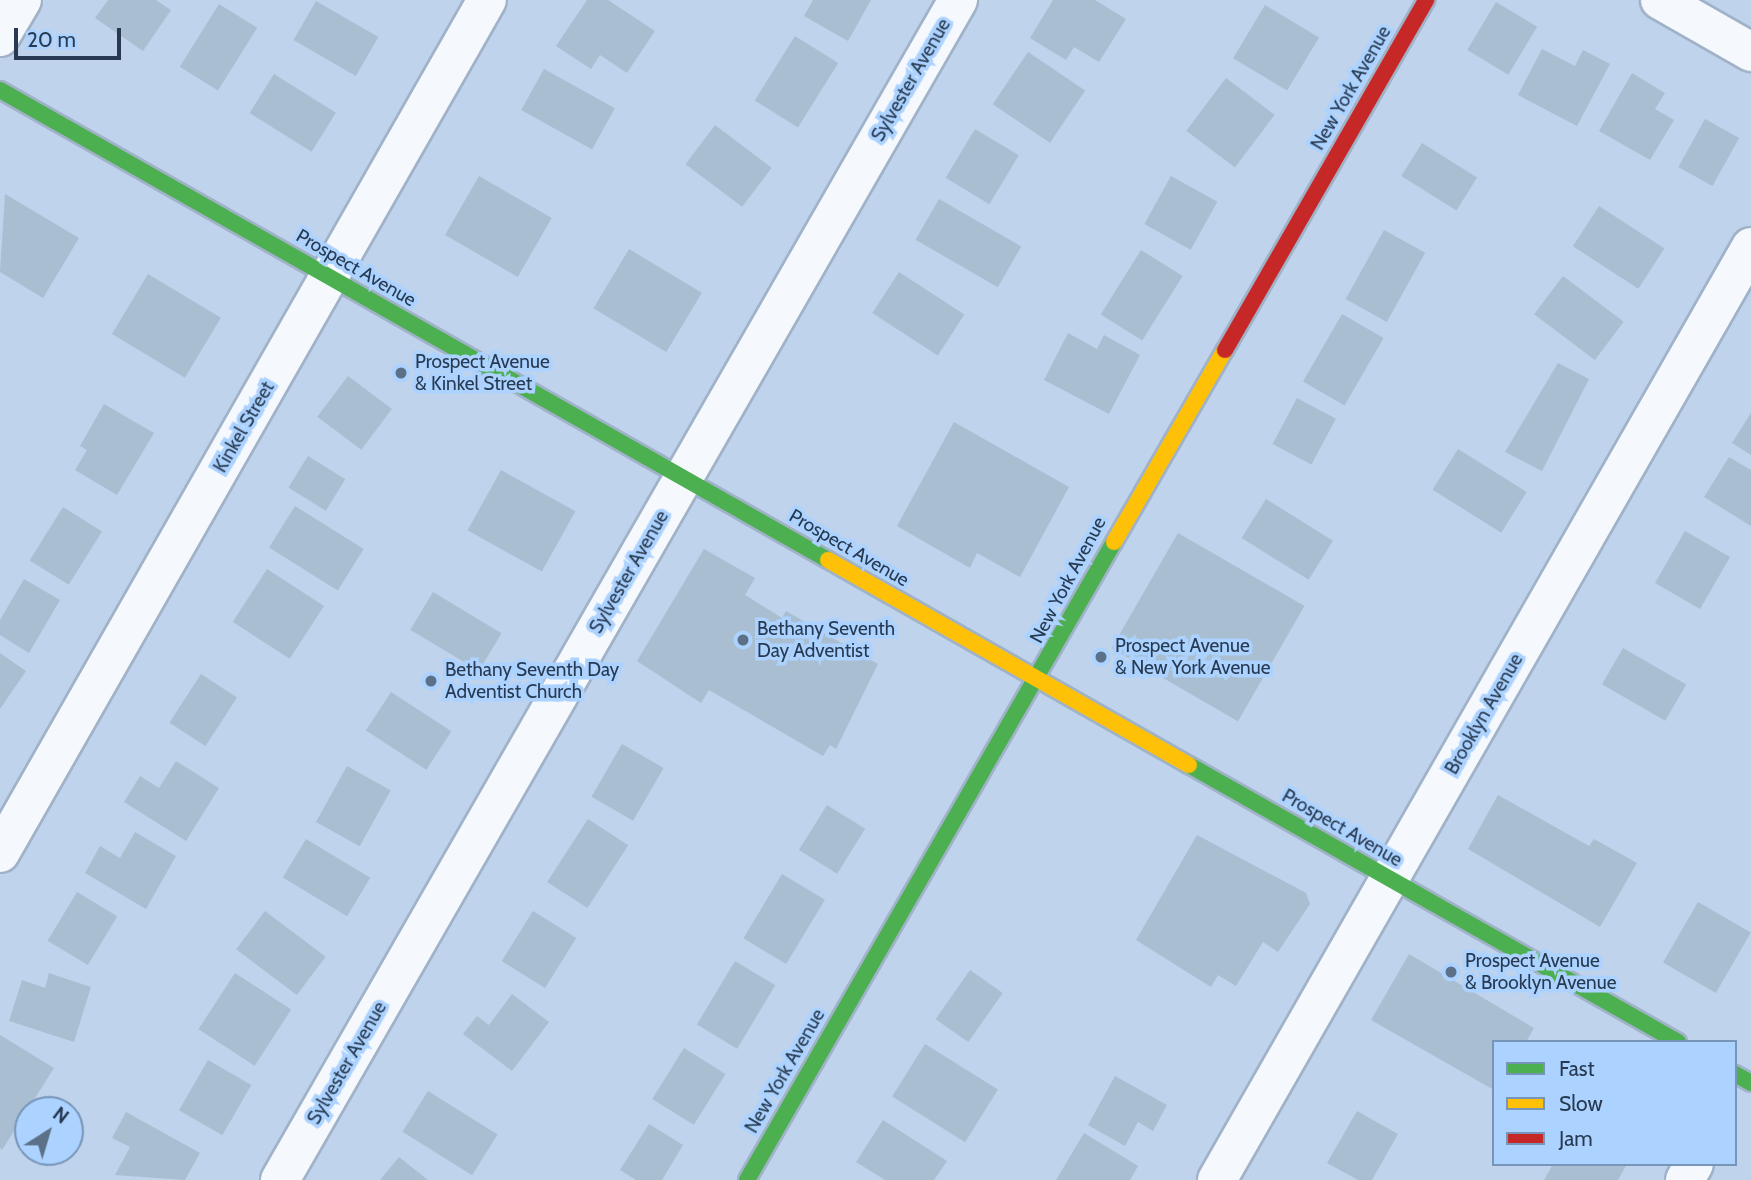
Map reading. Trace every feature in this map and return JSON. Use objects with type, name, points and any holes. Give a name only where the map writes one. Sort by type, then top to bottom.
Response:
[{"type":"main road","name":"New York Avenue","points":[[747,1180],[1040,680],[1097,565],[1426,0]]},
{"type":"main road","name":"Prospect Avenue","points":[[0,90],[1674,1040]]},
{"type":"street","points":[[0,37],[22,0]]},
{"type":"street","name":"Kinkel Street","points":[[0,853],[487,0]]},
{"type":"street","name":"Sylvester Avenue","points":[[280,1180],[958,0]]},
{"type":"street","points":[[1660,0],[1751,52]]},
{"type":"street","name":"Brooklyn Avenue","points":[[1217,1180],[1751,247]]},
{"type":"building","points":[[108,0],[156,0],[171,10],[143,51],[95,18]]},
{"type":"building","points":[[587,0],[608,0],[655,31],[627,73],[600,55],[591,69],[556,46]]},
{"type":"building","points":[[813,0],[871,0],[848,41],[804,16]]},
{"type":"building","points":[[1053,0],[1095,0],[1126,19],[1099,62],[1074,47],[1066,60],[1030,38]]},
{"type":"building","points":[[316,1],[378,37],[356,76],[294,40]]},
{"type":"building","points":[[1496,2],[1537,27],[1508,75],[1467,50]]},
{"type":"building","points":[[219,4],[257,28],[218,91],[180,67]]},
{"type":"building","points":[[1265,5],[1319,37],[1287,91],[1233,58]]},
{"type":"building","points":[[795,36],[838,63],[798,127],[755,100]]},
{"type":"building","points":[[1542,49],[1575,66],[1583,50],[1610,64],[1577,126],[1518,95]]},
{"type":"building","points":[[1028,52],[1085,91],[1050,143],[993,104]]},
{"type":"building","points":[[544,69],[615,108],[592,149],[521,110]]},
{"type":"building","points":[[1632,73],[1665,93],[1655,109],[1674,120],[1650,160],[1599,131]]},
{"type":"building","points":[[274,74],[336,113],[312,152],[250,113]]},
{"type":"building","points":[[1226,78],[1275,115],[1235,167],[1186,131]]},
{"type":"building","points":[[1705,119],[1739,138],[1712,186],[1678,167]]},
{"type":"building","points":[[715,125],[772,168],[742,207],[686,164]]},
{"type":"building","points":[[975,129],[1019,155],[989,204],[946,178]]},
{"type":"building","points":[[1422,143],[1477,177],[1456,211],[1401,176]]},
{"type":"building","points":[[479,176],[552,218],[518,277],[445,235]]},
{"type":"building","points":[[1171,176],[1217,202],[1191,250],[1144,224]]},
{"type":"building","points":[[5,194],[79,238],[43,298],[0,272]]},
{"type":"building","points":[[939,199],[1021,246],[998,287],[916,240]]},
{"type":"building","points":[[1599,206],[1664,248],[1638,289],[1573,246]]},
{"type":"building","points":[[1384,230],[1425,253],[1387,322],[1346,299]]},
{"type":"building","points":[[629,249],[702,293],[666,352],[593,308]]},
{"type":"building","points":[[1141,250],[1183,276],[1142,340],[1101,314]]},
{"type":"building","points":[[899,272],[964,314],[938,356],[872,313]]},
{"type":"building","points":[[148,274],[221,318],[185,378],[112,334]]},
{"type":"building","points":[[1563,276],[1624,322],[1595,360],[1534,314]]},
{"type":"building","points":[[1342,314],[1384,338],[1345,406],[1303,382]]},
{"type":"building","points":[[1068,333],[1097,349],[1104,335],[1140,355],[1109,414],[1044,380]]},
{"type":"building","points":[[1558,363],[1589,379],[1542,471],[1505,452]]},
{"type":"building","points":[[348,376],[392,409],[361,450],[317,417]]},
{"type":"building","points":[[1297,398],[1336,419],[1311,465],[1273,444]]},
{"type":"building","points":[[104,404],[154,433],[117,495],[75,470],[87,450],[80,446]]},
{"type":"building","points":[[1751,413],[1751,455],[1732,443]]},
{"type":"building","points":[[954,422],[1069,487],[1020,577],[977,553],[970,568],[897,526]]},
{"type":"building","points":[[1458,449],[1527,492],[1501,533],[1433,490]]},
{"type":"building","points":[[308,456],[345,479],[326,511],[288,487]]},
{"type":"building","points":[[1729,457],[1751,470],[1751,526],[1704,497]]},
{"type":"building","points":[[501,470],[575,511],[542,572],[468,530]]},
{"type":"building","points":[[1266,499],[1333,541],[1309,580],[1242,538]]},
{"type":"building","points":[[295,506],[364,549],[338,590],[269,548]]},
{"type":"building","points":[[63,507],[102,531],[69,585],[30,560]]},
{"type":"building","points":[[1685,531],[1730,557],[1700,609],[1655,583]]},
{"type":"building","points":[[1178,533],[1304,606],[1238,721],[1112,648]]},
{"type":"building","name":"Bethany Seventh Day Adventist","points":[[704,549],[755,578],[745,595],[782,618],[786,611],[878,664],[836,749],[830,745],[823,756],[709,690],[701,703],[637,661]]},
{"type":"building","points":[[267,569],[324,606],[290,659],[233,622]]},
{"type":"building","points":[[24,579],[60,600],[29,653],[0,635],[0,620]]},
{"type":"building","points":[[433,592],[502,633],[479,671],[410,630]]},
{"type":"building","points":[[1623,648],[1686,685],[1665,721],[1602,684]]},
{"type":"building","points":[[0,653],[26,671],[0,709]]},
{"type":"building","points":[[201,674],[237,697],[205,746],[169,723]]},
{"type":"building","points":[[391,692],[451,731],[426,770],[366,731]]},
{"type":"building","points":[[622,744],[664,768],[633,821],[592,797]]},
{"type":"building","points":[[176,761],[219,788],[186,841],[124,802],[140,776],[159,788]]},
{"type":"building","points":[[347,766],[391,790],[360,846],[316,822]]},
{"type":"building","points":[[1498,795],[1589,846],[1594,839],[1637,863],[1600,927],[1468,849]]},
{"type":"building","points":[[827,805],[865,829],[837,874],[799,850]]},
{"type":"building","points":[[588,819],[628,845],[587,908],[547,882]]},
{"type":"building","points":[[135,832],[176,856],[146,909],[85,873],[100,846],[120,858]]},
{"type":"building","points":[[1197,835],[1306,893],[1310,904],[1278,952],[1263,942],[1236,986],[1218,975],[1211,987],[1136,940]]},
{"type":"building","points":[[306,839],[370,878],[347,916],[283,878]]},
{"type":"building","points":[[782,874],[825,900],[786,964],[743,938]]},
{"type":"building","points":[[77,892],[117,916],[88,965],[48,941]]},
{"type":"building","points":[[1698,902],[1751,932],[1716,993],[1663,963]]},
{"type":"building","points":[[265,911],[326,957],[297,995],[236,949]]},
{"type":"building","points":[[533,911],[576,938],[545,988],[502,961]]},
{"type":"building","points":[[1409,954],[1534,1028],[1527,1040],[1492,1040],[1492,1089],[1371,1020]]},
{"type":"building","points":[[735,961],[775,985],[737,1049],[697,1024]]},
{"type":"building","points":[[970,970],[1003,993],[968,1042],[936,1019]]},
{"type":"building","points":[[49,973],[91,987],[74,1042],[9,1021],[22,980],[45,988]]},
{"type":"building","points":[[235,973],[291,1009],[255,1066],[199,1029]]},
{"type":"building","points":[[512,994],[549,1022],[512,1071],[463,1034],[477,1016],[489,1025]]},
{"type":"building","points":[[0,1035],[54,1068],[36,1096],[14,1096],[14,1131],[2,1150]]},
{"type":"building","points":[[925,1044],[998,1090],[965,1142],[892,1097]]},
{"type":"building","points":[[684,1048],[726,1074],[694,1125],[652,1099]]},
{"type":"building","points":[[208,1060],[251,1085],[222,1135],[179,1110]]},
{"type":"building","points":[[1115,1076],[1167,1105],[1153,1131],[1138,1122],[1125,1146],[1088,1125]]},
{"type":"building","points":[[428,1091],[498,1134],[472,1175],[403,1132]]},
{"type":"building","points":[[1357,1111],[1398,1134],[1372,1180],[1358,1180],[1327,1163]]},
{"type":"building","points":[[126,1112],[200,1153],[185,1180],[115,1175],[130,1147],[112,1138]]},
{"type":"building","points":[[883,1120],[947,1161],[934,1180],[885,1180],[856,1162]]},
{"type":"building","points":[[649,1124],[683,1145],[662,1180],[636,1180],[620,1170]]},
{"type":"building","points":[[1084,1133],[1138,1166],[1130,1180],[1056,1180]]},
{"type":"building","points":[[399,1157],[428,1180],[380,1180]]},
{"type":"building","points":[[1552,1166],[1626,1166],[1618,1180],[1544,1180]]},
{"type":"traffic: fast","points":[[0,90],[828,560]]},
{"type":"traffic: fast","points":[[747,1180],[1114,542]]},
{"type":"traffic: fast","points":[[1189,765],[1674,1040]]},
{"type":"traffic: fast","points":[[1737,1075],[1751,1083]]},
{"type":"traffic: slow","points":[[1114,542],[1225,350]]},
{"type":"traffic: slow","points":[[828,560],[1189,765]]},
{"type":"traffic: jam","points":[[1225,350],[1426,0]]},
{"type":"place","name":"Prospect Avenue & Kinkel Street","points":[[401,373]]},
{"type":"place","name":"Bethany Seventh Day Adventist","points":[[743,640]]},
{"type":"place","name":"Prospect Avenue & New York Avenue","points":[[1101,657]]},
{"type":"place","name":"Bethany Seventh Day Adventist Church","points":[[431,681]]},
{"type":"place","name":"Prospect Avenue & Brooklyn Avenue","points":[[1451,972]]}]
